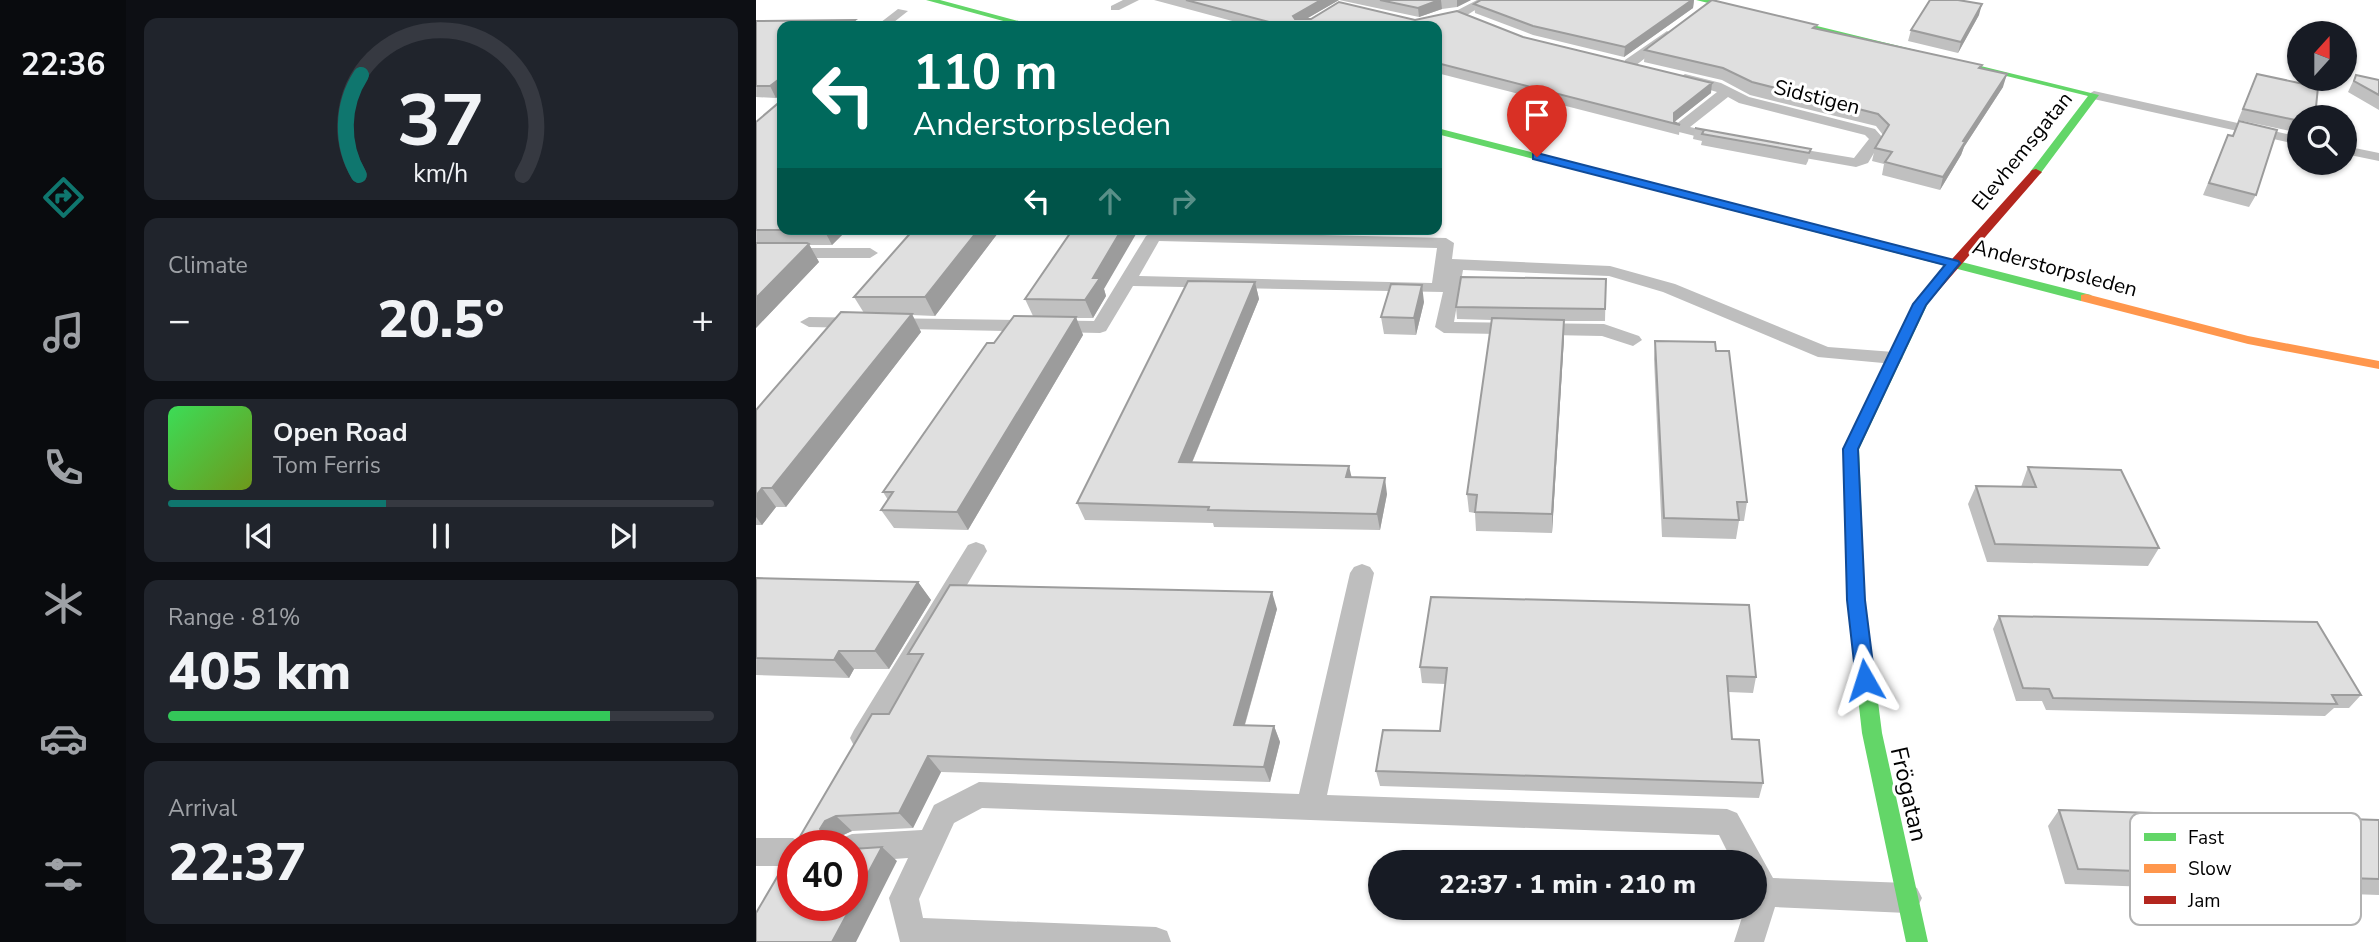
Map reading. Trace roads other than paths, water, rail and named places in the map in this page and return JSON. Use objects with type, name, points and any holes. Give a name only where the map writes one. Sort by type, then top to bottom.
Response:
[{"type":"street","points":[[930,0],[1012,21]]},
{"type":"street","name":"Elevhemsgatan","points":[[1704,4],[2094,95],[2023,190],[1954,263]]},
{"type":"street","name":"Anderstorpsleden","points":[[1442,132],[2248,340],[2379,365]]},
{"type":"street","name":"Frögatan","points":[[1917,942],[1872,733],[1856,600],[1851,449],[1920,304],[1954,263]]},
{"type":"lane","points":[[1115,8],[1133,0]]},
{"type":"lane","points":[[1480,23],[1453,14],[1485,0]]},
{"type":"lane","points":[[889,21],[902,11]]},
{"type":"lane","points":[[1630,64],[1682,24]]},
{"type":"lane","name":"Sidstigen","points":[[1667,73],[1727,91],[1744,100],[1870,132],[1876,138],[1863,159],[1856,163],[1766,147]]},
{"type":"lane","points":[[1727,91],[1680,128],[1741,142]]},
{"type":"lane","name":"Elevhemsgatan","points":[[2094,95],[2287,138]]},
{"type":"lane","points":[[2357,152],[2379,157]]},
{"type":"lane","points":[[809,322],[1100,327],[1154,236],[1446,243],[1450,264],[1444,327],[1604,330],[1633,340]]},
{"type":"lane","points":[[756,253],[870,253]]},
{"type":"lane","points":[[1450,264],[1610,271],[1669,288],[1825,353],[1895,358]]},
{"type":"lane","points":[[1127,281],[1440,288],[1450,264]]},
{"type":"lane","points":[[849,763],[976,551]]},
{"type":"lane","points":[[1310,807],[1362,573]]},
{"type":"lane","points":[[1156,942],[911,933],[904,898],[944,814],[979,795],[1727,822],[1742,850]]},
{"type":"lane","points":[[868,847],[930,843]]},
{"type":"lane","points":[[756,852],[777,848]]},
{"type":"lane","points":[[1767,885],[1909,898]]},
{"type":"lane","points":[[1749,942],[1753,920]]}]
